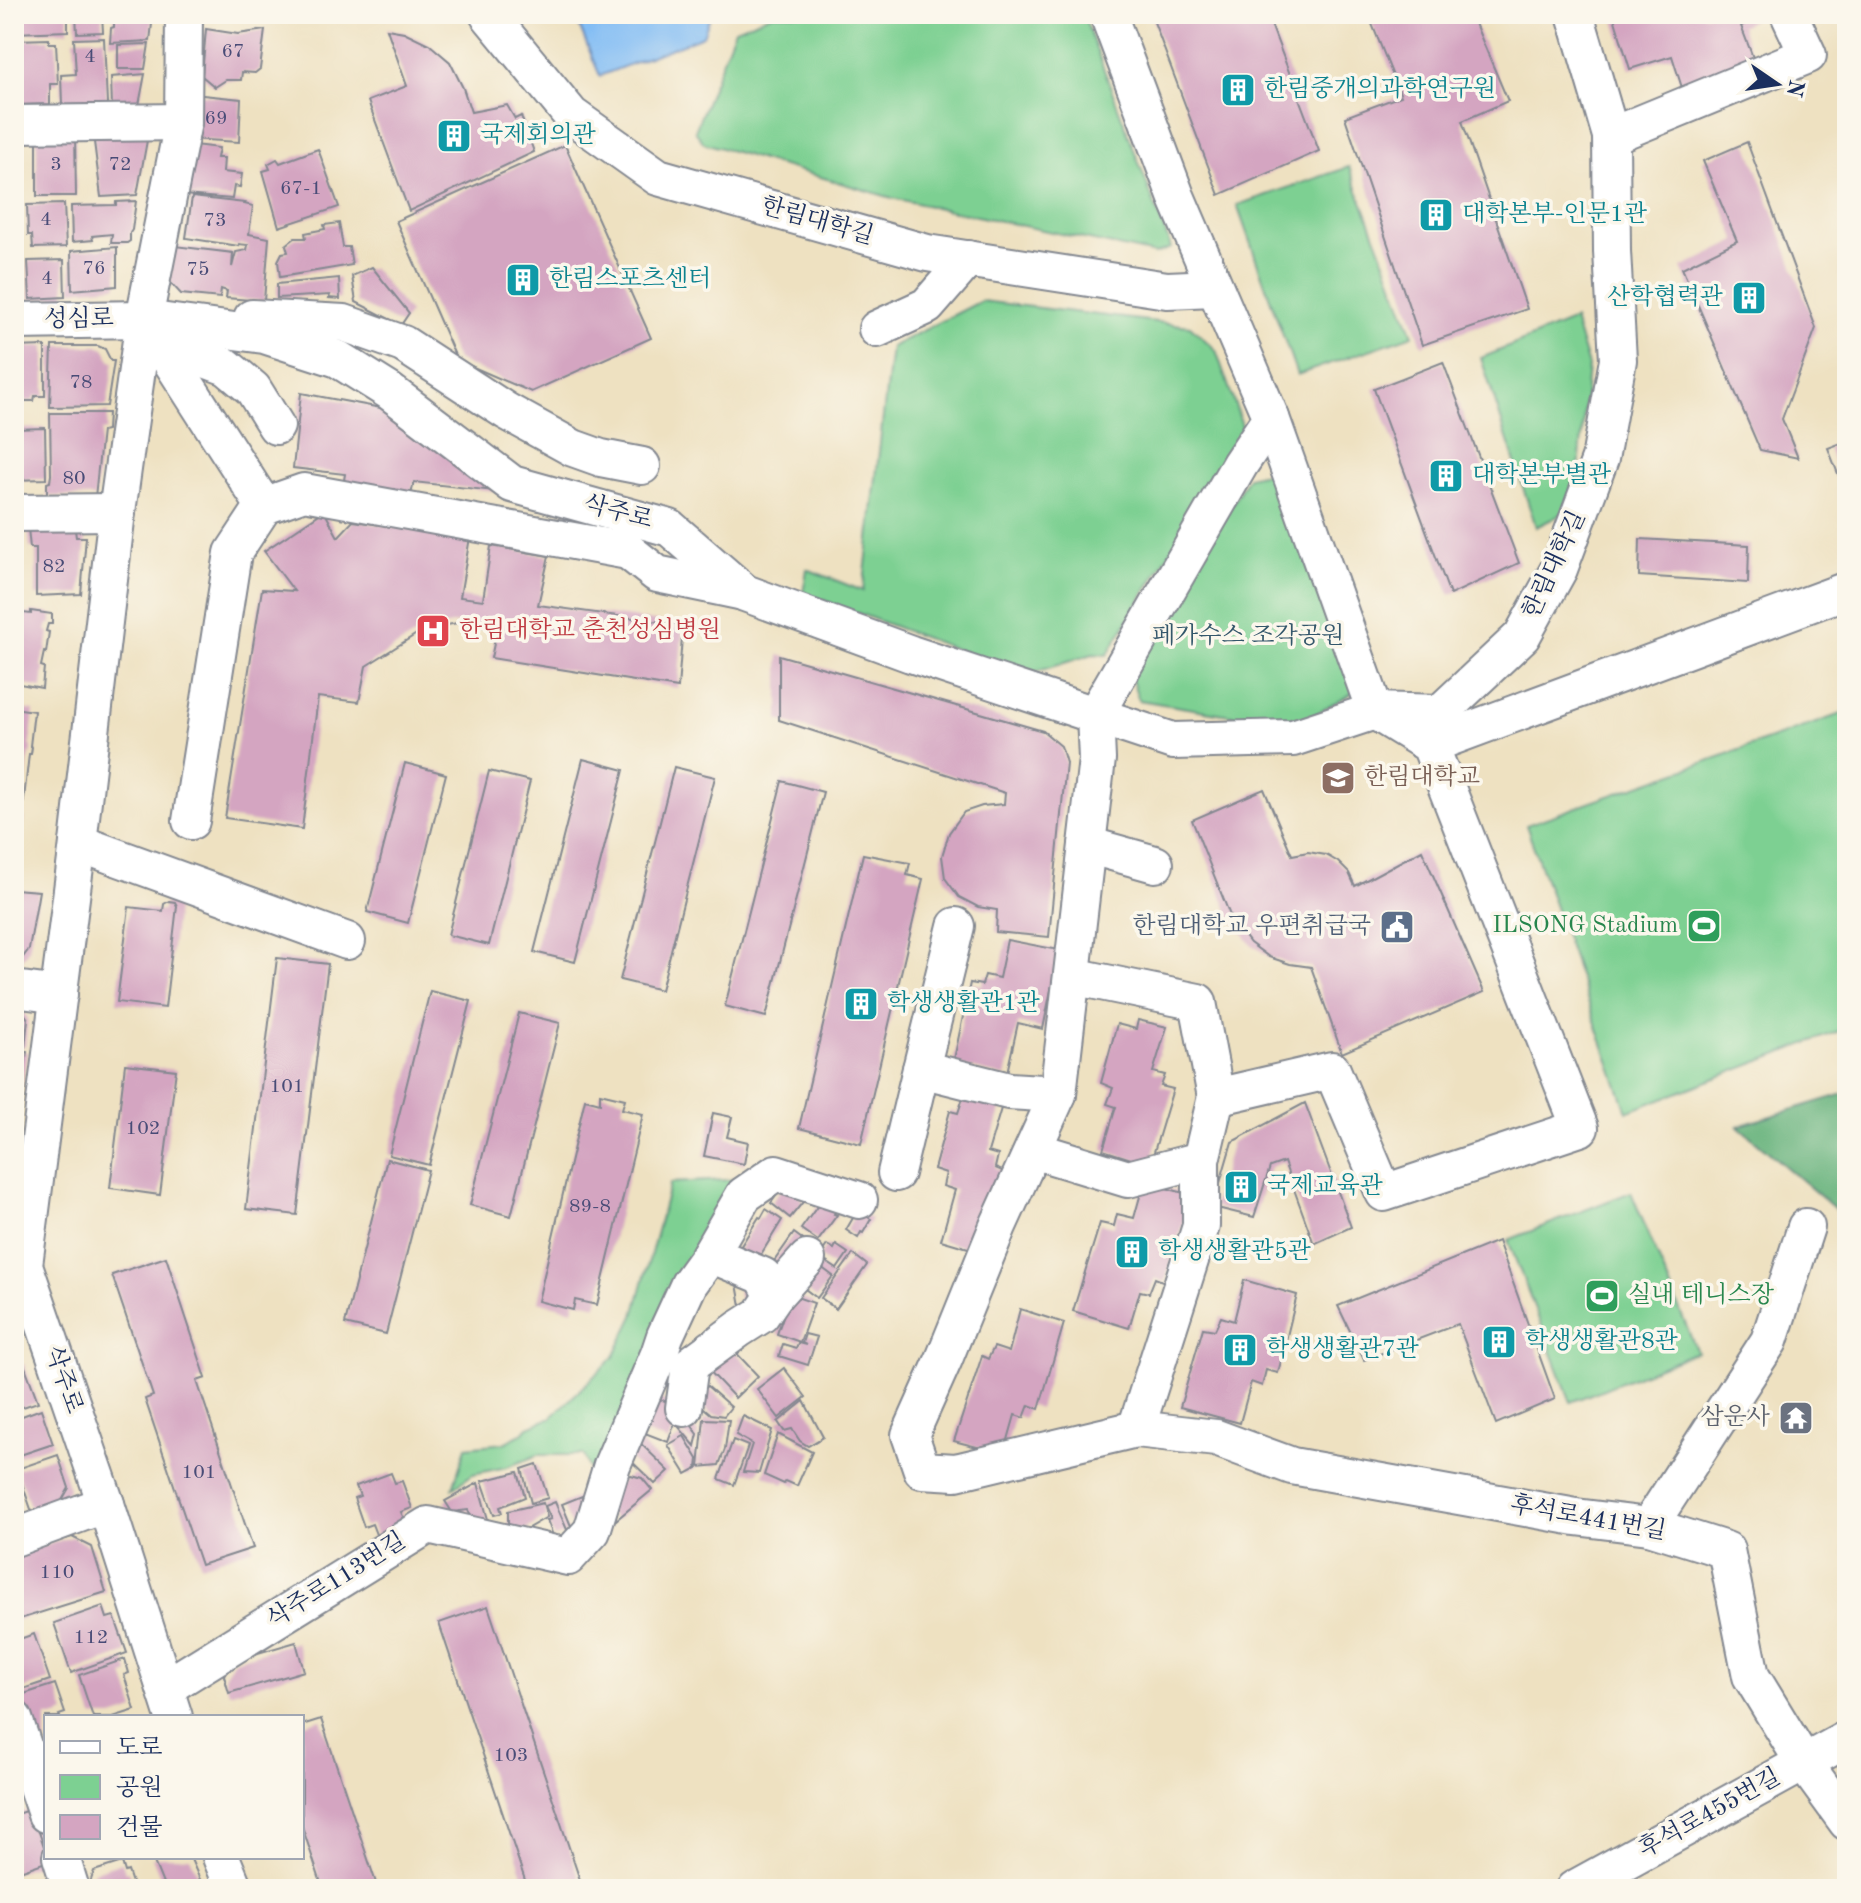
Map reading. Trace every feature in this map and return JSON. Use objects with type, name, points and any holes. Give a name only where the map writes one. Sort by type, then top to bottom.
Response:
[{"type":"street","name":"삭주로","points":[[169,1702],[106,1504],[19,1265],[59,995],[117,512],[157,328],[183,122],[184,14]]},
{"type":"street","name":"한림대학길","points":[[488,14],[571,115],[658,177],[927,253],[1167,290],[1214,288]]},
{"type":"street","points":[[1108,14],[1176,196],[1271,418],[1375,711],[1430,745],[1580,1128],[1384,1193],[1332,1070],[1216,1097]]},
{"type":"street","name":"한림대학길","points":[[1095,715],[1173,741],[1293,738],[1375,711],[1440,713],[1522,636],[1559,569],[1600,459],[1618,360],[1612,251],[1611,136],[1575,14]]},
{"type":"street","points":[[1611,136],[1808,55],[1789,14]]},
{"type":"street","points":[[14,124],[183,122]]},
{"type":"street","points":[[877,329],[927,306],[968,259]]},
{"type":"street","points":[[157,328],[232,316],[344,323],[403,344],[506,411],[573,448],[601,458],[642,466]]},
{"type":"street","name":"성심로","points":[[14,321],[157,328]]},
{"type":"street","name":"삭주로","points":[[157,328],[264,335],[338,359],[389,391],[512,484],[670,528],[745,593],[911,654],[1095,715]]},
{"type":"street","points":[[157,328],[227,367],[253,389],[276,426]]},
{"type":"street","points":[[157,328],[264,506]]},
{"type":"street","points":[[1201,1160],[1128,1179],[1033,1150],[1058,1094],[1097,759],[1095,715],[1240,464],[1271,418]]},
{"type":"street","points":[[191,821],[233,553],[264,506],[304,492],[628,551],[657,574],[745,593]]},
{"type":"street","points":[[14,513],[117,512]]},
{"type":"street","points":[[1430,745],[1847,590]]},
{"type":"street","points":[[78,843],[347,941]]},
{"type":"street","points":[[1087,845],[1155,864]]},
{"type":"street","points":[[896,1173],[956,926]]},
{"type":"street","points":[[1072,976],[1198,1002],[1216,1097],[1201,1160],[1201,1226],[1136,1429]]},
{"type":"street","points":[[14,989],[59,995]]},
{"type":"street","points":[[921,1069],[1009,1091],[1058,1094]]},
{"type":"street","name":"후석로441번길","points":[[1033,1150],[910,1435],[922,1470],[956,1472],[1136,1429],[1216,1438],[1292,1466],[1576,1517],[1649,1526],[1726,1550],[1751,1676],[1804,1763],[1847,1822]]},
{"type":"street","points":[[684,1408],[676,1357],[665,1336],[689,1284],[744,1195],[776,1173],[859,1200]]},
{"type":"street","points":[[1649,1526],[1769,1341],[1806,1227]]},
{"type":"street","points":[[710,1254],[763,1276],[774,1296]]},
{"type":"street","points":[[676,1357],[739,1329],[761,1315],[807,1259]]},
{"type":"street","name":"삭주로113번길","points":[[169,1702],[428,1525],[568,1557],[592,1531],[612,1465],[676,1357]]},
{"type":"street","points":[[14,1538],[106,1504]]},
{"type":"street","points":[[14,1719],[44,1808]]},
{"type":"street","name":"후석로455번길","points":[[1574,1889],[1847,1739]]},
{"type":"street","points":[[62,1859],[71,1889]]},
{"type":"street","points":[[222,1859],[234,1889]]},
{"type":"green space","points":[[773,14],[1083,14],[1171,248],[1155,254],[892,198],[704,143],[695,131],[735,29]]},
{"type":"green space","points":[[1349,167],[1413,335],[1297,375],[1237,205]]},
{"type":"green space","points":[[981,301],[1190,326],[1216,350],[1244,431],[1107,655],[1093,654],[1026,675],[803,593],[807,569],[863,591],[891,347]]},
{"type":"green space","points":[[1574,320],[1588,366],[1579,469],[1564,513],[1536,527],[1481,358]]},
{"type":"green space","name":"페가수스 조각공원","points":[[1277,470],[1354,692],[1307,719],[1260,720],[1139,700],[1130,675],[1248,477]]},
{"type":"green space","name":"ILSONG Stadium","points":[[1847,712],[1847,1028],[1627,1112],[1526,825]]},
{"type":"green space","points":[[1847,1093],[1847,1219],[1738,1126]]},
{"type":"green space","points":[[745,1179],[595,1481],[583,1455],[538,1455],[507,1467],[473,1474],[453,1488],[466,1447],[504,1443],[528,1427],[551,1418],[614,1357],[634,1316],[670,1183]]},
{"type":"green space","name":"실내 테니스장","points":[[1631,1192],[1697,1352],[1571,1402],[1508,1240]]},
{"type":"water","points":[[574,14],[711,14],[703,36],[600,76]]},
{"type":"building","points":[[14,14],[68,14],[68,31],[14,33]]},
{"type":"building","points":[[76,14],[102,14],[103,32],[77,33]]},
{"type":"building","name":"한림중개의과학연구원","points":[[1151,14],[1267,14],[1319,151],[1219,195]]},
{"type":"building","name":"대학본부-인문1관","points":[[1368,14],[1471,14],[1508,101],[1462,121],[1527,309],[1422,345],[1345,117],[1401,96]]},
{"type":"building","points":[[1613,14],[1755,14],[1756,18],[1741,26],[1755,63],[1683,91],[1672,56],[1630,69]]},
{"type":"building","points":[[153,15],[150,41],[110,43],[114,17]]},
{"type":"building","points":[[206,29],[238,34],[265,30],[260,69],[255,73],[242,72],[241,80],[226,80],[215,87],[202,76]]},
{"type":"building","name":"국제회의관","points":[[387,29],[404,32],[429,44],[450,62],[471,112],[507,105],[515,119],[521,116],[534,152],[409,211],[368,101],[407,86]]},
{"type":"building","points":[[104,38],[107,104],[62,105],[61,75],[76,74],[74,39]]},
{"type":"building","points":[[49,39],[49,43],[56,43],[58,84],[50,84],[50,104],[17,105],[16,85],[21,84],[21,78],[17,78],[16,40]]},
{"type":"building","points":[[149,44],[145,69],[118,69],[118,45]]},
{"type":"building","points":[[145,74],[139,105],[112,108],[111,77]]},
{"type":"building","points":[[193,94],[241,99],[239,142],[189,139]]},
{"type":"building","points":[[75,133],[76,196],[37,196],[37,134]]},
{"type":"building","points":[[93,134],[148,135],[137,195],[101,197]]},
{"type":"building","points":[[14,137],[22,137],[23,197],[14,197]]},
{"type":"building","name":"산학협력관","points":[[1747,142],[1816,328],[1782,419],[1798,458],[1760,450],[1682,268],[1737,241],[1703,161]]},
{"type":"building","points":[[194,145],[219,148],[217,158],[224,158],[223,172],[242,174],[240,187],[234,186],[232,199],[184,195]]},
{"type":"building","name":"한림스포츠센터","points":[[565,145],[651,338],[531,392],[457,360],[396,221]]},
{"type":"building","points":[[318,149],[339,207],[279,227],[263,171],[270,169],[268,164],[277,159],[280,163]]},
{"type":"building","points":[[192,197],[253,206],[249,234],[269,238],[264,301],[226,298],[227,291],[221,289],[220,298],[181,294],[170,282],[175,246],[233,253],[232,267],[236,252],[247,250],[248,245],[186,238]]},
{"type":"building","points":[[136,201],[130,241],[127,243],[111,243],[112,234],[72,242],[71,206],[116,205],[116,202]]},
{"type":"building","points":[[64,204],[66,247],[33,248],[32,235],[28,235],[27,205]]},
{"type":"building","points":[[14,208],[17,208],[17,281],[14,281]]},
{"type":"building","points":[[339,223],[343,247],[349,247],[352,265],[280,277],[278,261],[282,253],[288,252],[286,245],[295,238],[306,238],[305,233],[325,229],[324,225]]},
{"type":"building","points":[[117,247],[117,286],[72,290],[71,251]]},
{"type":"building","points":[[64,260],[65,297],[30,299],[28,261]]},
{"type":"building","points":[[372,267],[409,313],[401,325],[356,302],[352,276]]},
{"type":"building","points":[[339,278],[340,299],[329,298],[330,295],[277,298],[277,284]]},
{"type":"building","points":[[45,346],[45,396],[35,396],[34,401],[14,398],[14,347]]},
{"type":"building","points":[[52,346],[98,346],[105,349],[114,361],[107,406],[50,407]]},
{"type":"building","name":"대학본부별관","points":[[1443,362],[1519,563],[1450,595],[1374,389]]},
{"type":"building","points":[[301,393],[397,411],[494,491],[414,482],[405,520],[339,512],[345,474],[293,468]]},
{"type":"building","points":[[50,413],[108,413],[107,430],[102,431],[95,497],[47,496],[47,483],[51,475]]},
{"type":"building","points":[[45,428],[46,479],[14,480],[14,429]]},
{"type":"building","points":[[1847,441],[1847,497],[1828,448]]},
{"type":"building","name":"한림대학교 춘천성심병원","points":[[324,511],[338,537],[353,521],[470,537],[460,597],[483,600],[491,546],[549,556],[538,605],[683,625],[678,688],[491,658],[497,629],[457,623],[423,630],[366,666],[359,702],[318,697],[302,829],[225,818],[262,589],[294,591],[264,551]]},
{"type":"building","points":[[74,523],[76,537],[86,537],[81,594],[36,596],[36,548],[30,548],[28,528]]},
{"type":"building","points":[[1640,539],[1749,545],[1748,583],[1639,576]]},
{"type":"building","points":[[31,611],[52,614],[41,666],[44,667],[42,688],[14,683],[14,612],[31,614]]},
{"type":"building","points":[[779,655],[1043,731],[1061,746],[1066,763],[1049,937],[996,932],[997,910],[978,907],[959,897],[945,878],[942,856],[949,833],[964,812],[1004,804],[1005,793],[779,720]]},
{"type":"building","points":[[14,708],[34,711],[23,826],[20,826],[17,853],[14,853]]},
{"type":"building","points":[[583,759],[624,770],[575,962],[534,952]]},
{"type":"building","points":[[405,763],[446,774],[408,923],[367,912]]},
{"type":"building","points":[[674,767],[715,777],[661,990],[620,980]]},
{"type":"building","points":[[489,771],[530,781],[489,945],[448,935]]},
{"type":"building","points":[[782,781],[823,792],[766,1017],[725,1006]]},
{"type":"building","points":[[1264,789],[1292,855],[1308,852],[1326,855],[1349,873],[1355,886],[1422,850],[1484,992],[1342,1053],[1311,967],[1269,957],[1250,943],[1231,918],[1192,820]]},
{"type":"building","name":"학생생활관1관","points":[[863,854],[910,863],[907,875],[923,879],[861,1144],[799,1128]]},
{"type":"building","points":[[14,889],[39,891],[29,949],[14,969]]},
{"type":"building","points":[[169,901],[177,906],[165,1008],[117,1002],[129,907],[163,911],[164,904]]},
{"type":"building","points":[[1007,940],[1059,950],[1043,1029],[1018,1023],[1006,1077],[953,1064],[970,983],[982,985],[985,975],[999,978]]},
{"type":"building","points":[[277,958],[328,964],[297,1215],[246,1209]]},
{"type":"building","points":[[430,991],[471,1001],[429,1165],[389,1155]]},
{"type":"building","points":[[14,1004],[18,1004],[28,1019],[25,1047],[14,1046]]},
{"type":"building","points":[[519,1013],[560,1023],[511,1216],[470,1205]]},
{"type":"building","points":[[1138,1020],[1167,1027],[1153,1072],[1165,1075],[1161,1086],[1173,1089],[1150,1165],[1103,1150],[1116,1107],[1107,1104],[1113,1088],[1101,1083],[1117,1024],[1136,1029]]},
{"type":"building","points":[[14,1050],[27,1052],[20,1096],[14,1095]]},
{"type":"building","points":[[125,1064],[176,1070],[160,1195],[110,1188]]},
{"type":"building","points":[[600,1093],[625,1099],[622,1109],[643,1114],[597,1305],[575,1300],[573,1310],[538,1301],[585,1099],[600,1103]]},
{"type":"building","points":[[964,1095],[1002,1105],[988,1152],[998,1155],[995,1168],[1005,1172],[982,1252],[941,1240],[955,1190],[943,1186],[946,1173],[934,1169],[950,1111],[958,1113]]},
{"type":"building","name":"국제교육관","points":[[1305,1103],[1351,1227],[1314,1244],[1284,1162],[1270,1167],[1254,1217],[1213,1207],[1232,1142]]},
{"type":"building","points":[[713,1113],[732,1117],[727,1137],[748,1142],[744,1164],[704,1156]]},
{"type":"building","points":[[387,1159],[428,1170],[386,1334],[345,1324]]},
{"type":"building","points":[[788,1180],[803,1202],[790,1218],[771,1203]]},
{"type":"building","name":"학생생활관5관","points":[[1144,1182],[1191,1195],[1165,1282],[1155,1278],[1149,1293],[1140,1291],[1129,1328],[1073,1311],[1100,1223],[1114,1226],[1117,1214],[1134,1218]]},
{"type":"building","points":[[819,1204],[837,1209],[834,1214],[837,1215],[818,1241],[801,1229]]},
{"type":"building","points":[[766,1209],[782,1220],[752,1269],[734,1257]]},
{"type":"building","points":[[857,1211],[871,1219],[858,1238],[846,1230]]},
{"type":"building","points":[[794,1233],[810,1245],[785,1278],[770,1267]]},
{"type":"building","name":"학생생활관8관","points":[[1498,1241],[1555,1399],[1496,1424],[1458,1324],[1364,1360],[1338,1306]]},
{"type":"building","points":[[827,1245],[834,1249],[836,1245],[848,1253],[837,1269],[819,1257]]},
{"type":"building","points":[[853,1254],[867,1265],[836,1309],[821,1298]]},
{"type":"building","points":[[166,1257],[206,1378],[197,1381],[253,1548],[201,1565],[145,1399],[153,1396],[112,1275]]},
{"type":"building","points":[[817,1264],[833,1276],[817,1298],[805,1289]]},
{"type":"building","points":[[752,1276],[759,1313],[743,1316],[736,1279]]},
{"type":"building","name":"학생생활관7관","points":[[1244,1280],[1297,1295],[1278,1373],[1266,1370],[1262,1386],[1251,1382],[1240,1423],[1180,1407],[1203,1328],[1215,1330],[1221,1317],[1234,1321]]},
{"type":"building","points":[[788,1294],[814,1303],[800,1342],[777,1334]]},
{"type":"building","points":[[1020,1309],[1064,1323],[1039,1409],[1029,1405],[1024,1418],[1015,1415],[1004,1454],[954,1441],[982,1356],[988,1359],[994,1347],[1009,1352]]},
{"type":"building","points":[[805,1334],[817,1337],[808,1365],[779,1356],[783,1344],[796,1348],[798,1343],[806,1345],[802,1343]]},
{"type":"building","points":[[727,1343],[758,1376],[735,1398],[704,1365]]},
{"type":"building","points":[[24,1364],[38,1402],[14,1410],[14,1367]]},
{"type":"building","points":[[784,1368],[806,1397],[779,1418],[757,1389]]},
{"type":"building","points":[[698,1378],[731,1407],[724,1416],[711,1414],[697,1402]]},
{"type":"building","points":[[646,1394],[676,1405],[677,1417],[668,1442],[637,1430]]},
{"type":"building","points":[[804,1401],[823,1437],[808,1446],[792,1429],[784,1431],[778,1422]]},
{"type":"building","points":[[41,1409],[53,1444],[14,1457],[14,1419]]},
{"type":"building","points":[[743,1416],[772,1430],[759,1473],[743,1472],[752,1444],[736,1435]]},
{"type":"building","points":[[685,1417],[698,1434],[695,1446],[678,1426]]},
{"type":"building","points":[[704,1419],[729,1420],[719,1465],[699,1467]]},
{"type":"building","points":[[778,1434],[812,1452],[797,1486],[764,1475]]},
{"type":"building","points":[[684,1436],[698,1459],[697,1468],[686,1474],[668,1445]]},
{"type":"building","points":[[637,1440],[669,1471],[655,1484],[624,1454]]},
{"type":"building","points":[[733,1440],[748,1446],[734,1485],[719,1479]]},
{"type":"building","points":[[58,1455],[69,1488],[61,1502],[32,1512],[17,1469]]},
{"type":"building","points":[[537,1464],[548,1498],[531,1503],[522,1469]]},
{"type":"building","points":[[518,1472],[525,1497],[500,1507],[502,1513],[494,1515],[482,1481]]},
{"type":"building","points":[[391,1473],[395,1483],[402,1481],[412,1508],[401,1512],[405,1521],[377,1537],[372,1524],[364,1527],[354,1498],[360,1496],[356,1486]]},
{"type":"building","points":[[631,1475],[642,1478],[652,1490],[616,1520],[603,1505],[611,1489]]},
{"type":"building","points":[[478,1483],[489,1523],[473,1521],[468,1510],[452,1512],[445,1501]]},
{"type":"building","points":[[582,1496],[587,1507],[573,1531],[562,1504]]},
{"type":"building","points":[[555,1502],[568,1532],[554,1538],[545,1506]]},
{"type":"building","points":[[543,1503],[547,1517],[516,1535],[508,1532],[508,1511]]},
{"type":"building","points":[[72,1537],[92,1547],[106,1592],[14,1621],[14,1554]]},
{"type":"building","points":[[103,1606],[107,1618],[114,1616],[127,1653],[71,1673],[54,1623]]},
{"type":"building","points":[[488,1606],[583,1889],[528,1889],[439,1623]]},
{"type":"building","points":[[34,1634],[50,1680],[17,1691],[14,1683],[14,1641]]},
{"type":"building","points":[[296,1642],[304,1671],[229,1693],[224,1676],[234,1660]]},
{"type":"building","points":[[125,1659],[129,1673],[124,1675],[135,1710],[119,1715],[92,1715],[79,1675]]},
{"type":"building","points":[[55,1684],[65,1713],[44,1715],[44,1742],[35,1744],[18,1696]]},
{"type":"building","points":[[321,1719],[378,1889],[323,1889],[304,1832],[304,1724]]},
{"type":"building","points":[[31,1809],[44,1847],[44,1859],[49,1861],[14,1873],[14,1815]]},
{"type":"building","points":[[153,1859],[191,1859],[202,1884],[190,1889],[187,1884],[176,1889],[165,1889]]},
{"type":"building","points":[[122,1862],[134,1889],[90,1889],[94,1871]]},
{"type":"place","name":"한림중개의과학연구원","points":[[1238,90]]},
{"type":"place","name":"국제회의관","points":[[454,136]]},
{"type":"place","name":"대학본부-인문1관","points":[[1436,215]]},
{"type":"place","name":"한림스포츠센터","points":[[523,280]]},
{"type":"place","name":"산학협력관","points":[[1749,298]]},
{"type":"place","name":"대학본부별관","points":[[1446,476]]},
{"type":"place","name":"한림대학교 춘천성심병원","points":[[433,631]]},
{"type":"place","name":"한림대학교","points":[[1338,778]]},
{"type":"place","name":"ILSONG Stadium","points":[[1704,926]]},
{"type":"place","name":"한림대학교 우편취급국","points":[[1397,927]]},
{"type":"place","name":"학생생활관1관","points":[[861,1004]]},
{"type":"place","name":"국제교육관","points":[[1241,1187]]},
{"type":"place","name":"학생생활관5관","points":[[1132,1252]]},
{"type":"place","name":"실내 테니스장","points":[[1602,1296]]},
{"type":"place","name":"학생생활관8관","points":[[1499,1342]]},
{"type":"place","name":"학생생활관7관","points":[[1240,1350]]},
{"type":"place","name":"삼운사","points":[[1796,1418]]}]
